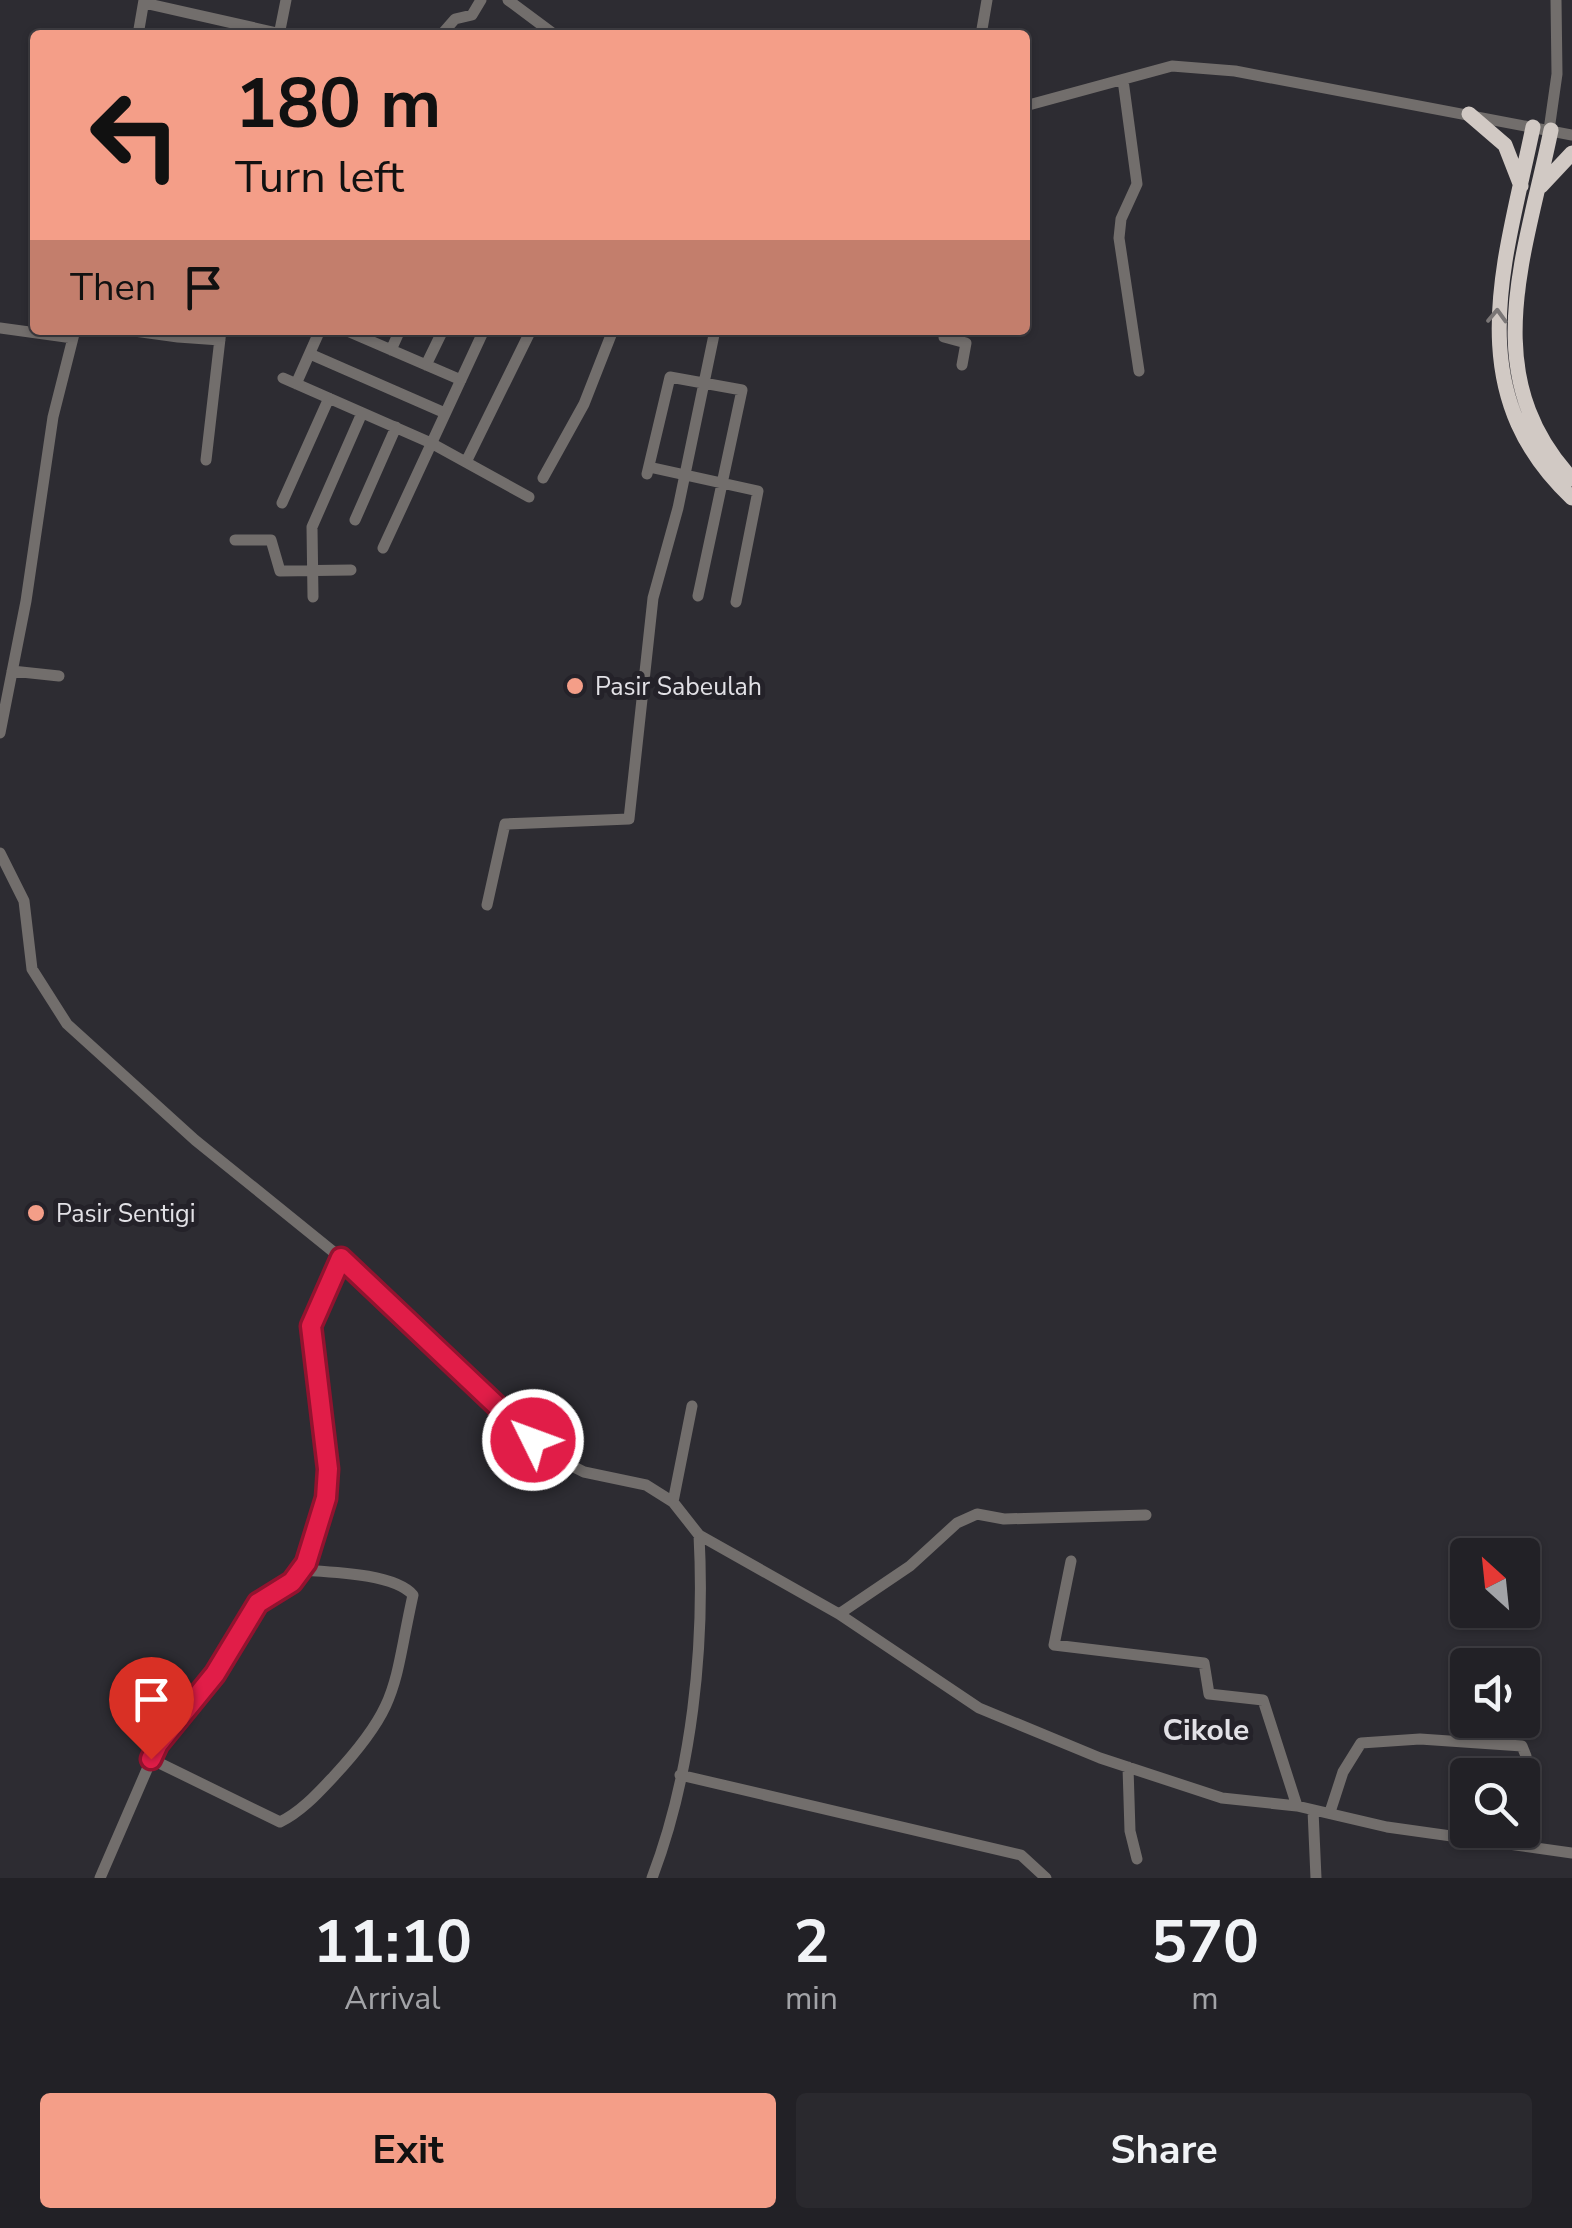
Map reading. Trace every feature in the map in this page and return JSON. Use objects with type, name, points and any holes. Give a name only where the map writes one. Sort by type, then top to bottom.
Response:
[{"type":"highway","points":[[1470,114],[1505,145],[1521,186]]},
{"type":"highway","points":[[1544,129],[1521,186],[1498,297],[1499,364],[1522,431],[1540,461],[1572,498]]},
{"type":"highway","points":[[1544,129],[1540,187],[1517,299],[1514,364],[1533,426],[1572,479]]},
{"type":"highway","points":[[1540,187],[1572,153]]},
{"type":"street","points":[[283,30],[286,0]]},
{"type":"street","points":[[446,30],[454,19],[472,15],[481,0]]},
{"type":"street","points":[[508,0],[540,30]]},
{"type":"street","points":[[982,30],[987,0]]},
{"type":"street","points":[[1544,129],[1557,74],[1556,0]]},
{"type":"street","points":[[139,30],[144,1],[250,30]]},
{"type":"street","points":[[1030,105],[1172,66],[1235,71],[1572,134]]},
{"type":"street","points":[[1123,80],[1137,184],[1121,220],[1119,238],[1139,370]]},
{"type":"street","points":[[0,328],[30,330]]},
{"type":"street","points":[[0,733],[52,417],[74,335]]},
{"type":"street","points":[[206,460],[220,335]]},
{"type":"street","points":[[296,384],[318,335]]},
{"type":"street","points":[[360,335],[460,380]]},
{"type":"street","points":[[391,350],[398,335]]},
{"type":"street","points":[[426,366],[441,335]]},
{"type":"street","points":[[383,548],[482,335]]},
{"type":"street","points":[[466,462],[529,335]]},
{"type":"street","points":[[543,478],[584,404],[612,335]]},
{"type":"street","points":[[487,906],[505,824],[629,819],[654,598],[685,475],[713,335]]},
{"type":"street","points":[[944,335],[966,342],[962,365]]},
{"type":"street","points":[[310,354],[446,412]]},
{"type":"street","points":[[698,596],[722,483],[742,390],[670,377],[648,470],[685,475],[722,483],[758,491],[736,602]]},
{"type":"street","points":[[283,378],[432,443],[528,497]]},
{"type":"street","points":[[282,503],[329,398]]},
{"type":"street","points":[[314,597],[312,527],[362,412]]},
{"type":"street","points":[[355,520],[396,428]]},
{"type":"street","points":[[235,540],[269,539],[274,544],[275,566],[280,571],[351,570]]},
{"type":"street","points":[[12,670],[59,676]]},
{"type":"street","points":[[0,854],[24,901],[32,969],[66,1024],[195,1140],[341,1258],[550,1455],[584,1472],[646,1485],[673,1502],[699,1535],[839,1614],[979,1708],[1128,1767],[1222,1798],[1297,1806],[1387,1827],[1450,1836]]},
{"type":"street","points":[[100,1878],[158,1744],[244,1632],[258,1603],[284,1588],[301,1570],[326,1498],[328,1469],[311,1326],[341,1258]]},
{"type":"street","points":[[673,1502],[692,1406]]},
{"type":"street","points":[[839,1614],[910,1566],[957,1523],[977,1514],[1004,1519],[1146,1515]]},
{"type":"street","points":[[652,1878],[680,1775],[698,1648],[699,1535]]},
{"type":"street","points":[[1071,1561],[1054,1645],[1204,1664],[1210,1694],[1263,1700],[1297,1806]]},
{"type":"street","points":[[151,1759],[280,1822],[305,1806],[368,1740],[396,1688],[413,1595],[400,1584],[301,1570]]},
{"type":"street","points":[[1330,1812],[1343,1772],[1361,1744],[1438,1739],[1522,1746],[1526,1758]]},
{"type":"street","points":[[1128,1767],[1130,1831],[1137,1860]]},
{"type":"street","points":[[680,1775],[1021,1855],[1046,1878]]},
{"type":"street","points":[[1312,1810],[1316,1878]]},
{"type":"street","points":[[1530,1848],[1572,1853]]},
{"type":"place","name":"Pasir Sabeulah","points":[[575,686]]},
{"type":"place","name":"Pasir Sentigi","points":[[36,1213]]},
{"type":"district","name":"Cikole","points":[[1206,1730]]},
{"type":"route","points":[[151,1759],[158,1744],[244,1632],[258,1603],[292,1582],[306,1563],[326,1498],[328,1469],[327,1428],[311,1326],[315,1308],[341,1258],[533,1440]]}]
